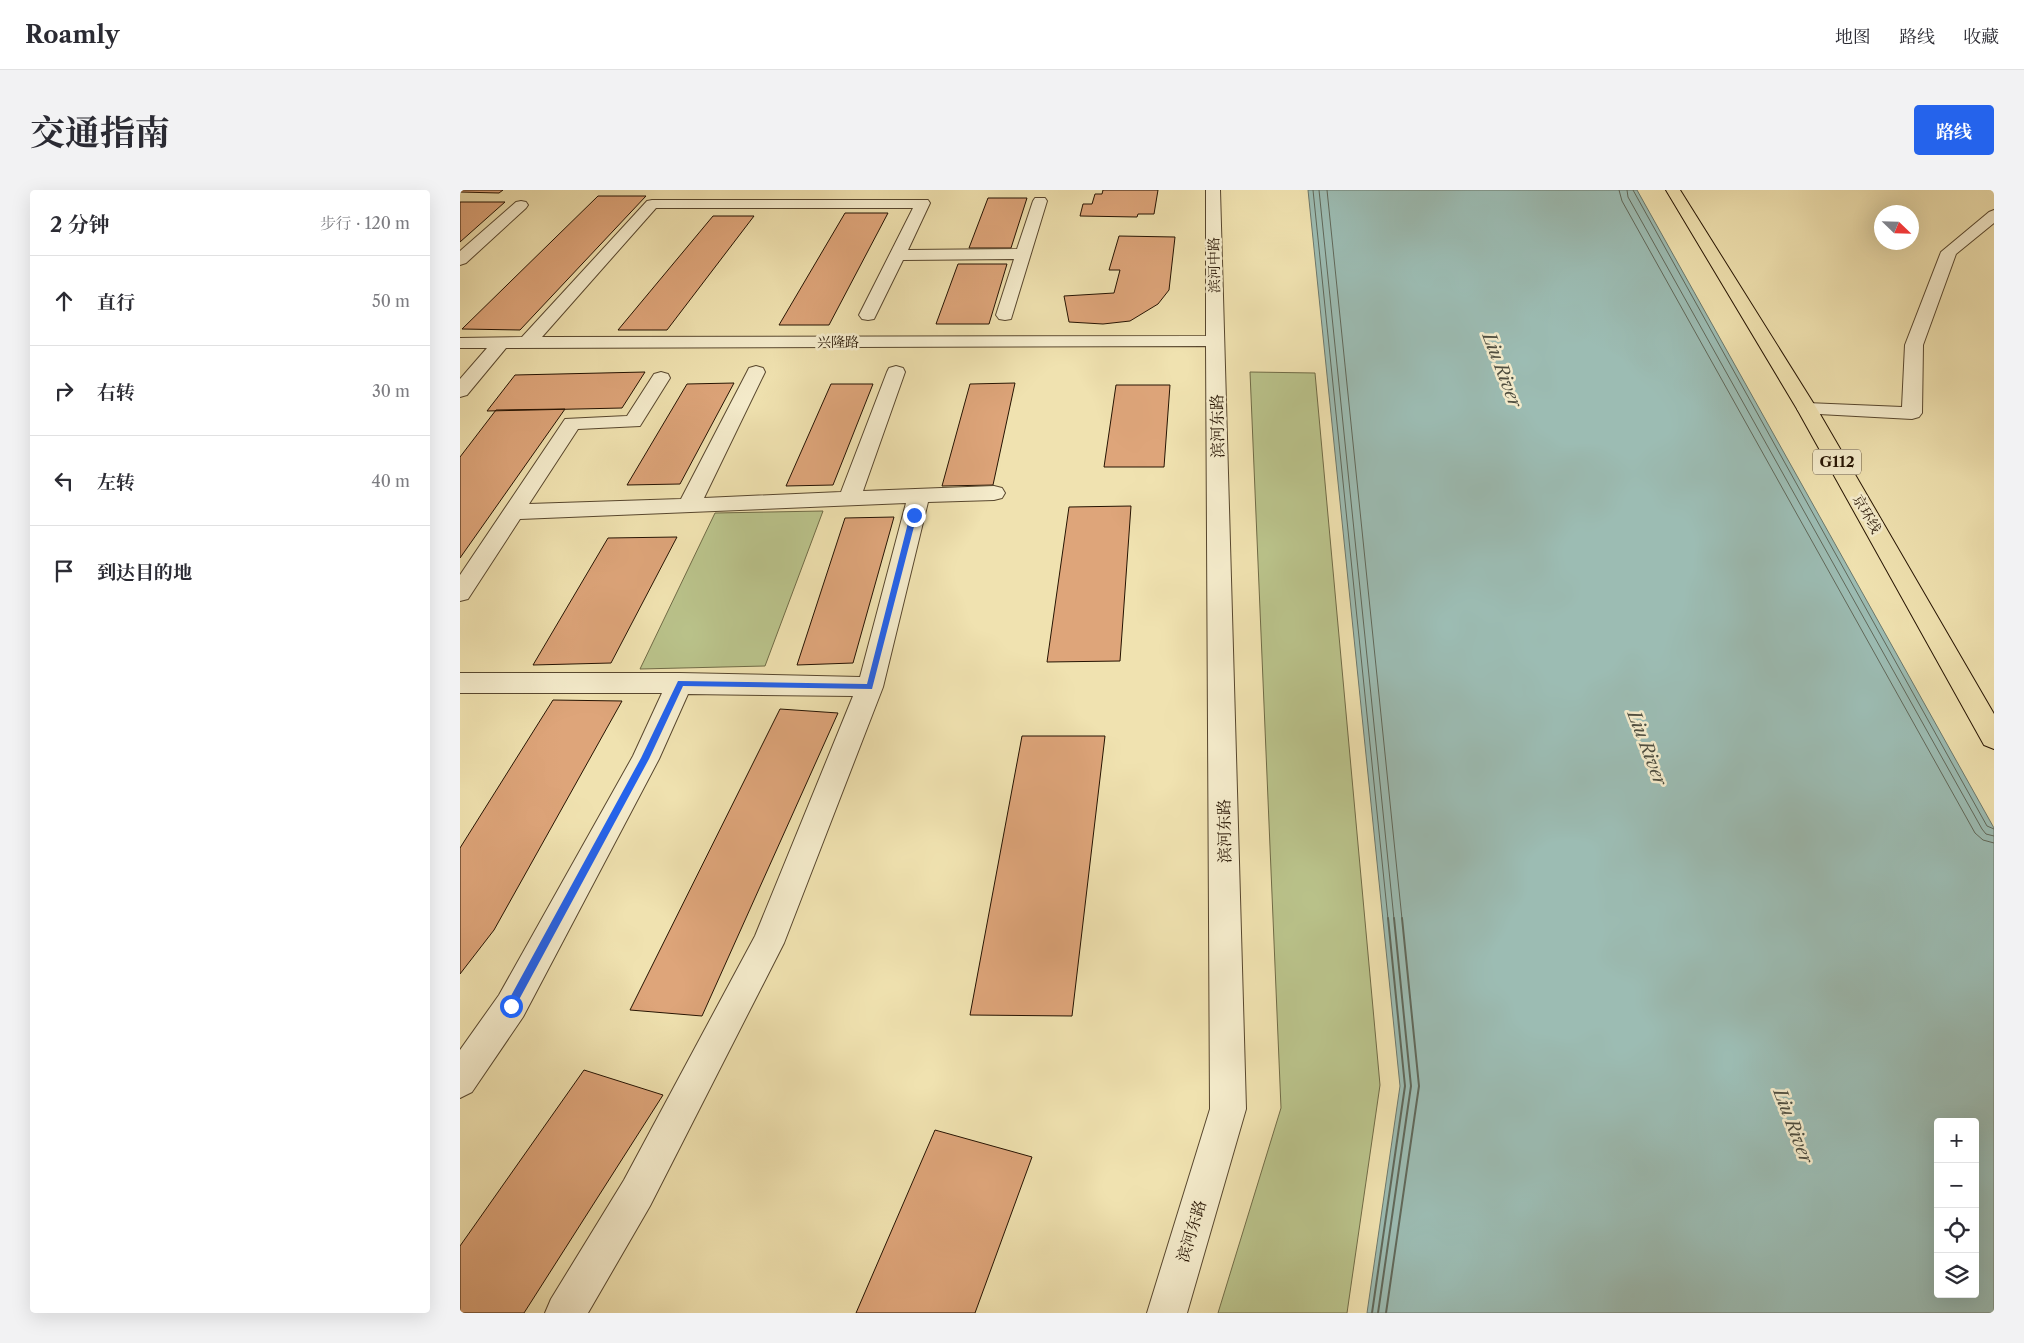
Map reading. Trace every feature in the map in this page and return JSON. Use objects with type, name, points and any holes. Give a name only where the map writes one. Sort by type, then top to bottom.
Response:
[{"type":"highway","name":"京环线","points":[[1673,190],[1807,409],[1994,738]]},
{"type":"street","name":"滨河中路","points":[[1213,190],[1216,341]]},
{"type":"street","points":[[1005,315],[1040,201]]},
{"type":"street","points":[[527,343],[652,204],[924,203],[868,315]]},
{"type":"street","points":[[460,260],[521,205]]},
{"type":"street","points":[[1807,409],[1912,413],[1914,344],[1949,252],[1994,215]]},
{"type":"street","points":[[897,255],[1024,254]]},
{"type":"street","name":"兴隆路","points":[[460,343],[1216,341]]},
{"type":"street","name":"滨河东路","points":[[1167,1313],[1228,1109],[1216,341]]},
{"type":"street","points":[[460,391],[500,343]]},
{"type":"street","points":[[689,505],[756,372]]},
{"type":"street","points":[[850,498],[896,372]]},
{"type":"street","points":[[460,593],[572,423],[633,422],[661,378]]},
{"type":"street","points":[[514,512],[994,493]]},
{"type":"street","points":[[565,1313],[637,1193],[768,942],[870,687],[918,496]]},
{"type":"street","points":[[460,683],[870,687]]},
{"type":"street","points":[[460,1080],[511,1006],[645,759],[680,684]]},
{"type":"green space","points":[[1250,372],[1315,373],[1380,1085],[1347,1313],[1218,1313],[1281,1108]]},
{"type":"green space","points":[[823,511],[765,666],[640,669],[715,513]]},
{"type":"water","name":"Liu River","points":[[1308,190],[1637,190],[1994,828],[1994,1313],[1367,1313],[1400,1086]]},
{"type":"building","points":[[460,190],[503,190],[499,193],[460,192]]},
{"type":"building","points":[[1103,190],[1158,190],[1154,214],[1138,214],[1137,217],[1080,216],[1083,204],[1092,204],[1095,194],[1102,194]]},
{"type":"building","points":[[598,196],[646,196],[520,330],[462,329]]},
{"type":"building","points":[[988,198],[1027,198],[1011,248],[969,248]]},
{"type":"building","points":[[460,202],[505,202],[460,242]]},
{"type":"building","points":[[845,213],[888,213],[829,325],[779,325]]},
{"type":"building","points":[[713,216],[754,216],[667,330],[618,330]]},
{"type":"building","points":[[1119,236],[1175,237],[1169,290],[1158,304],[1130,321],[1103,324],[1069,322],[1064,296],[1114,293],[1120,270],[1109,270]]},
{"type":"building","points":[[958,264],[1007,264],[989,324],[936,324]]},
{"type":"building","points":[[645,372],[622,408],[487,411],[515,375]]},
{"type":"building","points":[[734,383],[680,484],[627,485],[687,384]]},
{"type":"building","points":[[1015,383],[993,485],[942,486],[970,384]]},
{"type":"building","points":[[831,384],[873,384],[833,485],[786,486]]},
{"type":"building","points":[[1116,385],[1170,385],[1164,467],[1104,467]]},
{"type":"building","points":[[565,409],[460,558],[460,457],[496,410]]},
{"type":"building","points":[[1131,506],[1120,661],[1047,662],[1069,507]]},
{"type":"building","points":[[894,517],[853,663],[797,665],[845,518]]},
{"type":"building","points":[[677,537],[611,663],[533,665],[608,538]]},
{"type":"building","points":[[553,700],[622,701],[494,930],[460,974],[460,848]]},
{"type":"building","points":[[780,709],[838,713],[702,1016],[630,1010]]},
{"type":"building","points":[[1022,736],[1105,736],[1072,1016],[970,1015]]},
{"type":"building","points":[[584,1070],[663,1095],[524,1313],[460,1313],[460,1246]]},
{"type":"building","points":[[935,1130],[1032,1157],[975,1313],[856,1313]]},
{"type":"route","points":[[511,1006],[645,759],[680,684],[870,687],[914,515]]}]
